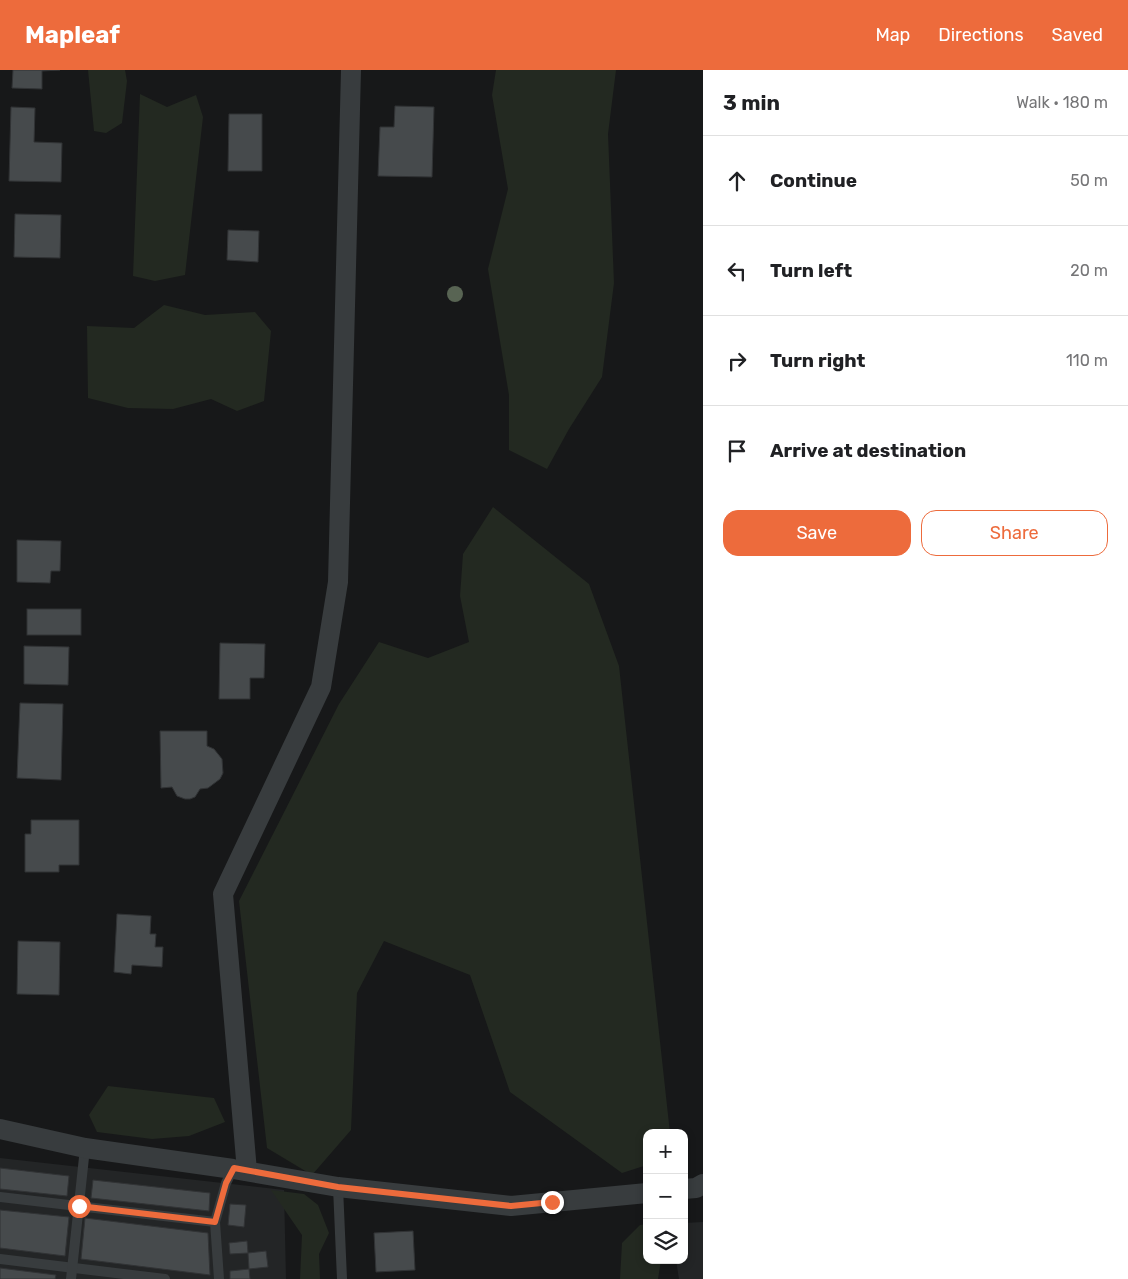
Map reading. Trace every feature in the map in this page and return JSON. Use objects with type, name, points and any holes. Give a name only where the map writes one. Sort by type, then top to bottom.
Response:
[{"type":"street","points":[[240,1170],[223,894],[321,687],[338,582],[351,70]]},
{"type":"street","points":[[0,1129],[85,1148],[240,1170],[338,1187],[511,1206],[643,1193]]},
{"type":"lane","points":[[71,1279],[85,1148]]},
{"type":"lane","points":[[219,1279],[215,1222],[226,1183],[240,1170]]},
{"type":"lane","points":[[338,1187],[342,1279]]},
{"type":"lane","points":[[0,1197],[215,1222]]},
{"type":"lane","points":[[0,1259],[165,1279]]},
{"type":"shaded area","points":[[88,70],[125,70],[127,81],[122,123],[106,133],[94,131]]},
{"type":"shaded area","points":[[496,70],[616,70],[608,134],[614,283],[602,377],[569,429],[547,469],[509,450],[509,395],[488,269],[508,189],[492,95]]},
{"type":"shaded area","points":[[140,94],[167,107],[196,95],[203,117],[185,275],[155,281],[133,276]]},
{"type":"shaded area","points":[[164,305],[205,315],[255,312],[271,331],[264,401],[237,411],[211,399],[173,409],[128,408],[88,398],[87,326],[134,328]]},
{"type":"shaded area","points":[[493,507],[589,584],[619,666],[670,1129],[643,1129],[643,1166],[622,1173],[510,1092],[470,975],[384,941],[357,993],[351,1130],[312,1175],[267,1148],[239,901],[339,704],[379,642],[428,658],[469,642],[460,596],[463,554]]},
{"type":"shaded area","points":[[108,1086],[214,1098],[225,1122],[189,1136],[152,1139],[97,1132],[89,1115]]},
{"type":"shaded area","points":[[0,1158],[284,1190],[286,1279],[0,1279]]},
{"type":"shaded area","points":[[271,1190],[304,1194],[318,1205],[329,1233],[319,1254],[320,1279],[300,1279],[302,1235]]},
{"type":"shaded area","points":[[703,1222],[703,1279],[679,1279],[677,1264],[688,1264],[688,1223]]},
{"type":"shaded area","points":[[640,1225],[643,1225],[643,1264],[660,1264],[658,1279],[620,1279],[622,1243]]},
{"type":"building","points":[[13,70],[60,70],[42,71],[42,89],[12,88]]},
{"type":"building","points":[[395,106],[434,107],[432,177],[378,176],[380,127],[394,127]]},
{"type":"building","points":[[11,107],[35,108],[34,142],[62,143],[61,182],[9,181]]},
{"type":"building","points":[[229,114],[262,114],[262,171],[228,171]]},
{"type":"building","points":[[15,214],[61,215],[60,258],[14,257]]},
{"type":"building","points":[[228,230],[259,231],[258,262],[227,260]]},
{"type":"building","points":[[17,540],[61,541],[60,571],[51,571],[50,583],[17,582]]},
{"type":"building","points":[[27,609],[81,609],[81,635],[27,635]]},
{"type":"building","points":[[220,643],[265,644],[264,678],[250,678],[250,699],[219,699]]},
{"type":"building","points":[[24,646],[69,647],[68,685],[24,684]]},
{"type":"building","points":[[20,703],[63,704],[61,780],[17,778]]},
{"type":"building","points":[[160,731],[207,731],[207,746],[214,749],[222,759],[223,773],[220,779],[208,788],[200,789],[195,797],[190,799],[177,796],[172,787],[161,788]]},
{"type":"building","points":[[31,820],[79,820],[79,865],[59,865],[59,872],[25,872],[25,834],[31,834]]},
{"type":"building","points":[[117,914],[151,916],[150,934],[156,934],[155,947],[163,947],[162,967],[132,965],[131,974],[114,972]]},
{"type":"building","points":[[18,941],[60,942],[59,995],[17,994]]},
{"type":"building","points":[[0,1168],[69,1176],[67,1196],[0,1189]]},
{"type":"building","points":[[93,1180],[210,1193],[209,1211],[91,1198]]},
{"type":"building","points":[[230,1204],[246,1205],[244,1227],[228,1225]]},
{"type":"building","points":[[0,1210],[69,1217],[65,1256],[0,1248]]},
{"type":"building","points":[[85,1218],[208,1233],[210,1275],[81,1259]]},
{"type":"building","points":[[413,1231],[415,1270],[376,1272],[374,1233]]},
{"type":"building","points":[[247,1241],[248,1253],[230,1254],[229,1243]]},
{"type":"building","points":[[266,1251],[268,1267],[249,1269],[248,1253]]},
{"type":"building","points":[[0,1268],[56,1275],[55,1279],[0,1279]]},
{"type":"building","points":[[249,1269],[250,1279],[230,1279],[230,1271]]},
{"type":"route","points":[[79,1206],[215,1222],[226,1183],[234,1168],[338,1187],[511,1206],[552,1202]]}]
